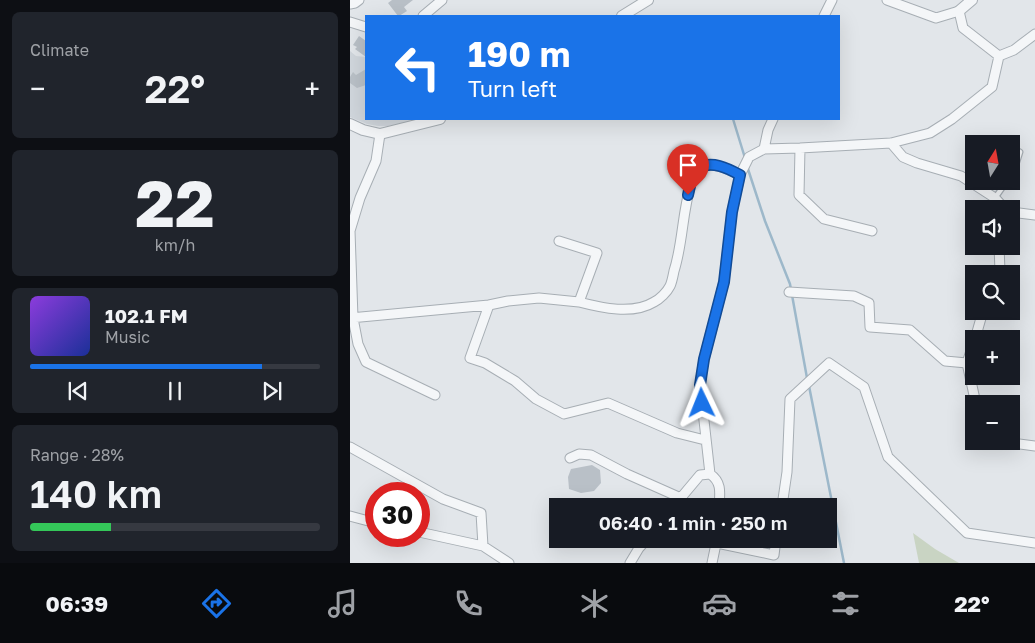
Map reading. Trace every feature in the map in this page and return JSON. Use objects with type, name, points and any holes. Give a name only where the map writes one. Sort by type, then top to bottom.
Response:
[{"type":"street","points":[[350,4],[359,0]]},
{"type":"street","points":[[424,15],[442,0]]},
{"type":"street","points":[[624,15],[648,0]]},
{"type":"street","points":[[824,15],[832,0]]},
{"type":"street","points":[[887,0],[936,18],[960,11],[972,0]]},
{"type":"street","points":[[960,11],[963,28],[999,56]]},
{"type":"street","points":[[350,22],[365,27]]},
{"type":"street","points":[[999,56],[1014,50],[1035,34]]},
{"type":"street","points":[[710,474],[700,385],[706,351],[724,282],[732,212],[740,175],[750,157],[764,149],[891,143],[930,133],[952,119],[992,87],[999,56]]},
{"type":"street","points":[[350,124],[363,130],[380,134],[436,120]]},
{"type":"street","points":[[764,149],[768,130],[773,120]]},
{"type":"street","points":[[380,134],[376,162],[360,198],[350,231],[352,318],[358,344],[366,362],[435,395]]},
{"type":"street","points":[[891,143],[902,157],[961,176],[995,198]]},
{"type":"street","points":[[800,148],[799,195],[824,219],[872,231]]},
{"type":"street","points":[[352,318],[489,305],[539,298],[579,302],[602,308],[637,309],[653,303],[663,296],[670,286],[678,258],[688,195],[693,176],[698,169],[715,165],[727,168],[740,175]]},
{"type":"street","points":[[1020,213],[1035,215]]},
{"type":"street","points":[[559,241],[597,253],[579,302]]},
{"type":"street","points":[[789,292],[854,296],[869,302],[870,327],[910,330],[945,361],[965,363]]},
{"type":"street","points":[[489,305],[470,358],[485,362],[515,381],[536,399],[564,414],[608,403],[677,433],[705,440]]},
{"type":"street","points":[[783,498],[787,472],[790,399],[829,363],[864,387],[888,457],[967,533],[1035,543]]},
{"type":"street","points":[[1020,444],[1035,446]]},
{"type":"street","points":[[350,447],[443,499],[481,513],[483,546]]},
{"type":"street","points":[[570,458],[579,454],[591,455],[681,498],[700,475],[710,474],[716,478],[720,489],[719,498]]},
{"type":"street","points":[[350,516],[365,520]]},
{"type":"street","points":[[430,534],[483,546],[508,563]]},
{"type":"street","points":[[630,563],[639,548]]},
{"type":"street","points":[[712,563],[715,548]]},
{"type":"street","points":[[746,548],[774,555],[775,548]]},
{"type":"lane","points":[[995,198],[1001,190]]},
{"type":"shaded area","points":[[350,51],[356,56],[365,57],[365,120],[416,120],[388,126],[378,126],[350,117]]},
{"type":"green space","points":[[913,533],[935,549],[959,563],[919,563]]},
{"type":"building","points":[[392,0],[413,0],[404,7],[407,11],[401,15],[397,15],[388,3]]},
{"type":"building","points":[[359,36],[365,40],[365,56],[355,49],[357,47],[353,45]]},
{"type":"building","points":[[365,70],[365,85],[357,88],[350,83],[350,77],[353,72],[356,75]]},
{"type":"building","points":[[592,465],[600,470],[601,483],[594,491],[581,493],[569,489],[568,477],[571,469]]},
{"type":"waterway","points":[[733,120],[745,158]]},
{"type":"waterway","points":[[747,166],[791,290]]},
{"type":"waterway","points":[[792,295],[807,378]]},
{"type":"waterway","points":[[809,386],[844,563]]},
{"type":"route","points":[[688,195],[693,176],[698,169],[715,165],[727,168],[740,175],[732,212],[724,282],[704,359],[700,385],[702,403]]}]
